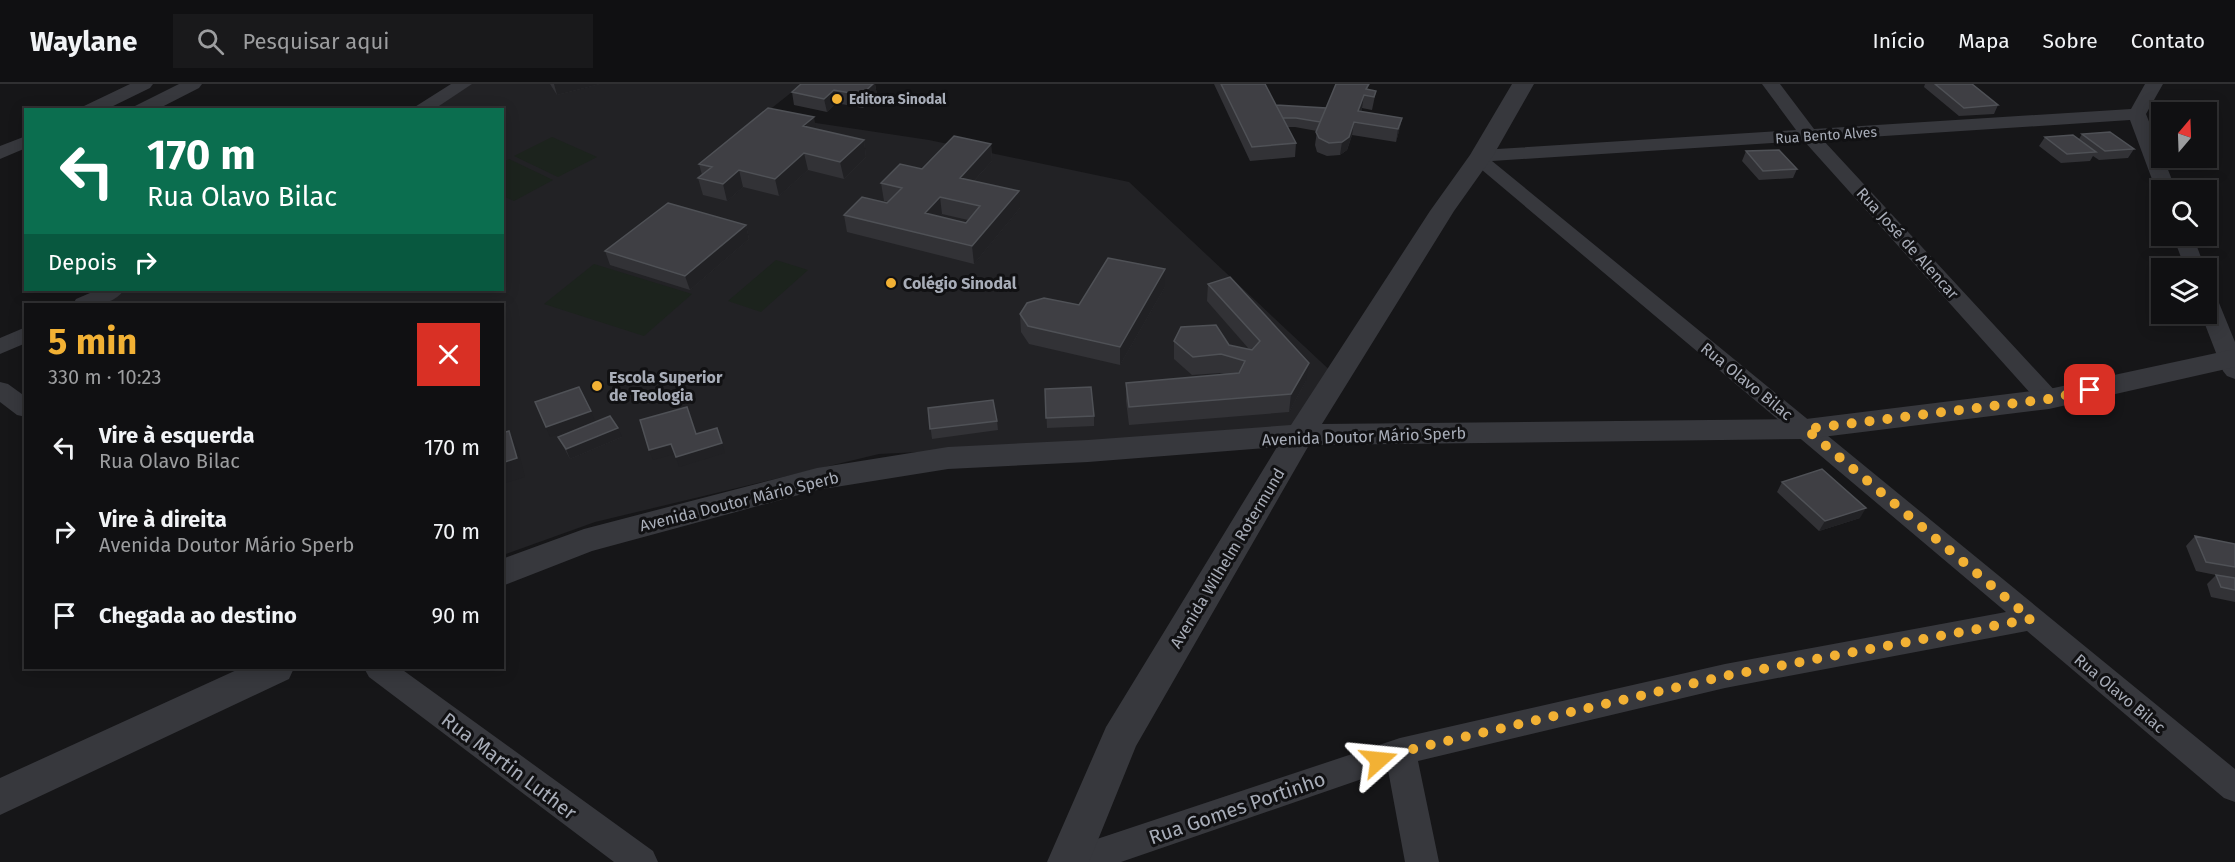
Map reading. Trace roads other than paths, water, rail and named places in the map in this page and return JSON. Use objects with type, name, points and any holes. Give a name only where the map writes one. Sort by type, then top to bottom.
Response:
[{"type":"street","points":[[94,108],[144,84]]},
{"type":"street","points":[[145,108],[193,84]]},
{"type":"street","points":[[422,108],[463,84]]},
{"type":"street","name":"Avenida Wilhelm Rotermund","points":[[1068,862],[1120,739],[1300,435],[1442,211],[1480,158],[1523,84]]},
{"type":"street","name":"Rua José de Alencar","points":[[1770,84],[1810,136],[2049,399]]},
{"type":"street","points":[[2154,84],[2136,114],[2162,180]]},
{"type":"street","name":"Rua Bento Alves","points":[[1480,158],[2136,114]]},
{"type":"street","points":[[0,153],[24,142]]},
{"type":"street","name":"Rua Olavo Bilac","points":[[1480,158],[2235,788]]},
{"type":"street","points":[[86,303],[111,291]]},
{"type":"street","points":[[2217,324],[2233,363]]},
{"type":"street","points":[[0,346],[24,335]]},
{"type":"street","name":"Avenida Doutor Mário Sperb","points":[[504,572],[584,541],[817,479],[948,458],[1088,451],[1300,435],[1806,429],[2049,399],[2233,363]]},
{"type":"street","points":[[0,390],[24,408]]},
{"type":"street","name":"Rua Gomes Portinho","points":[[1076,862],[1400,752],[1725,676],[2031,619]]},
{"type":"street","points":[[0,797],[274,669]]},
{"type":"street","name":"Rua Martin Luther","points":[[380,669],[641,862]]},
{"type":"street","points":[[1400,752],[1422,862]]},
{"type":"place","name":"Editora Sinodal","points":[[837,99]]},
{"type":"place","name":"Colégio Sinodal","points":[[891,283]]},
{"type":"place","name":"Escola Superior de Teologia","points":[[597,386]]}]
